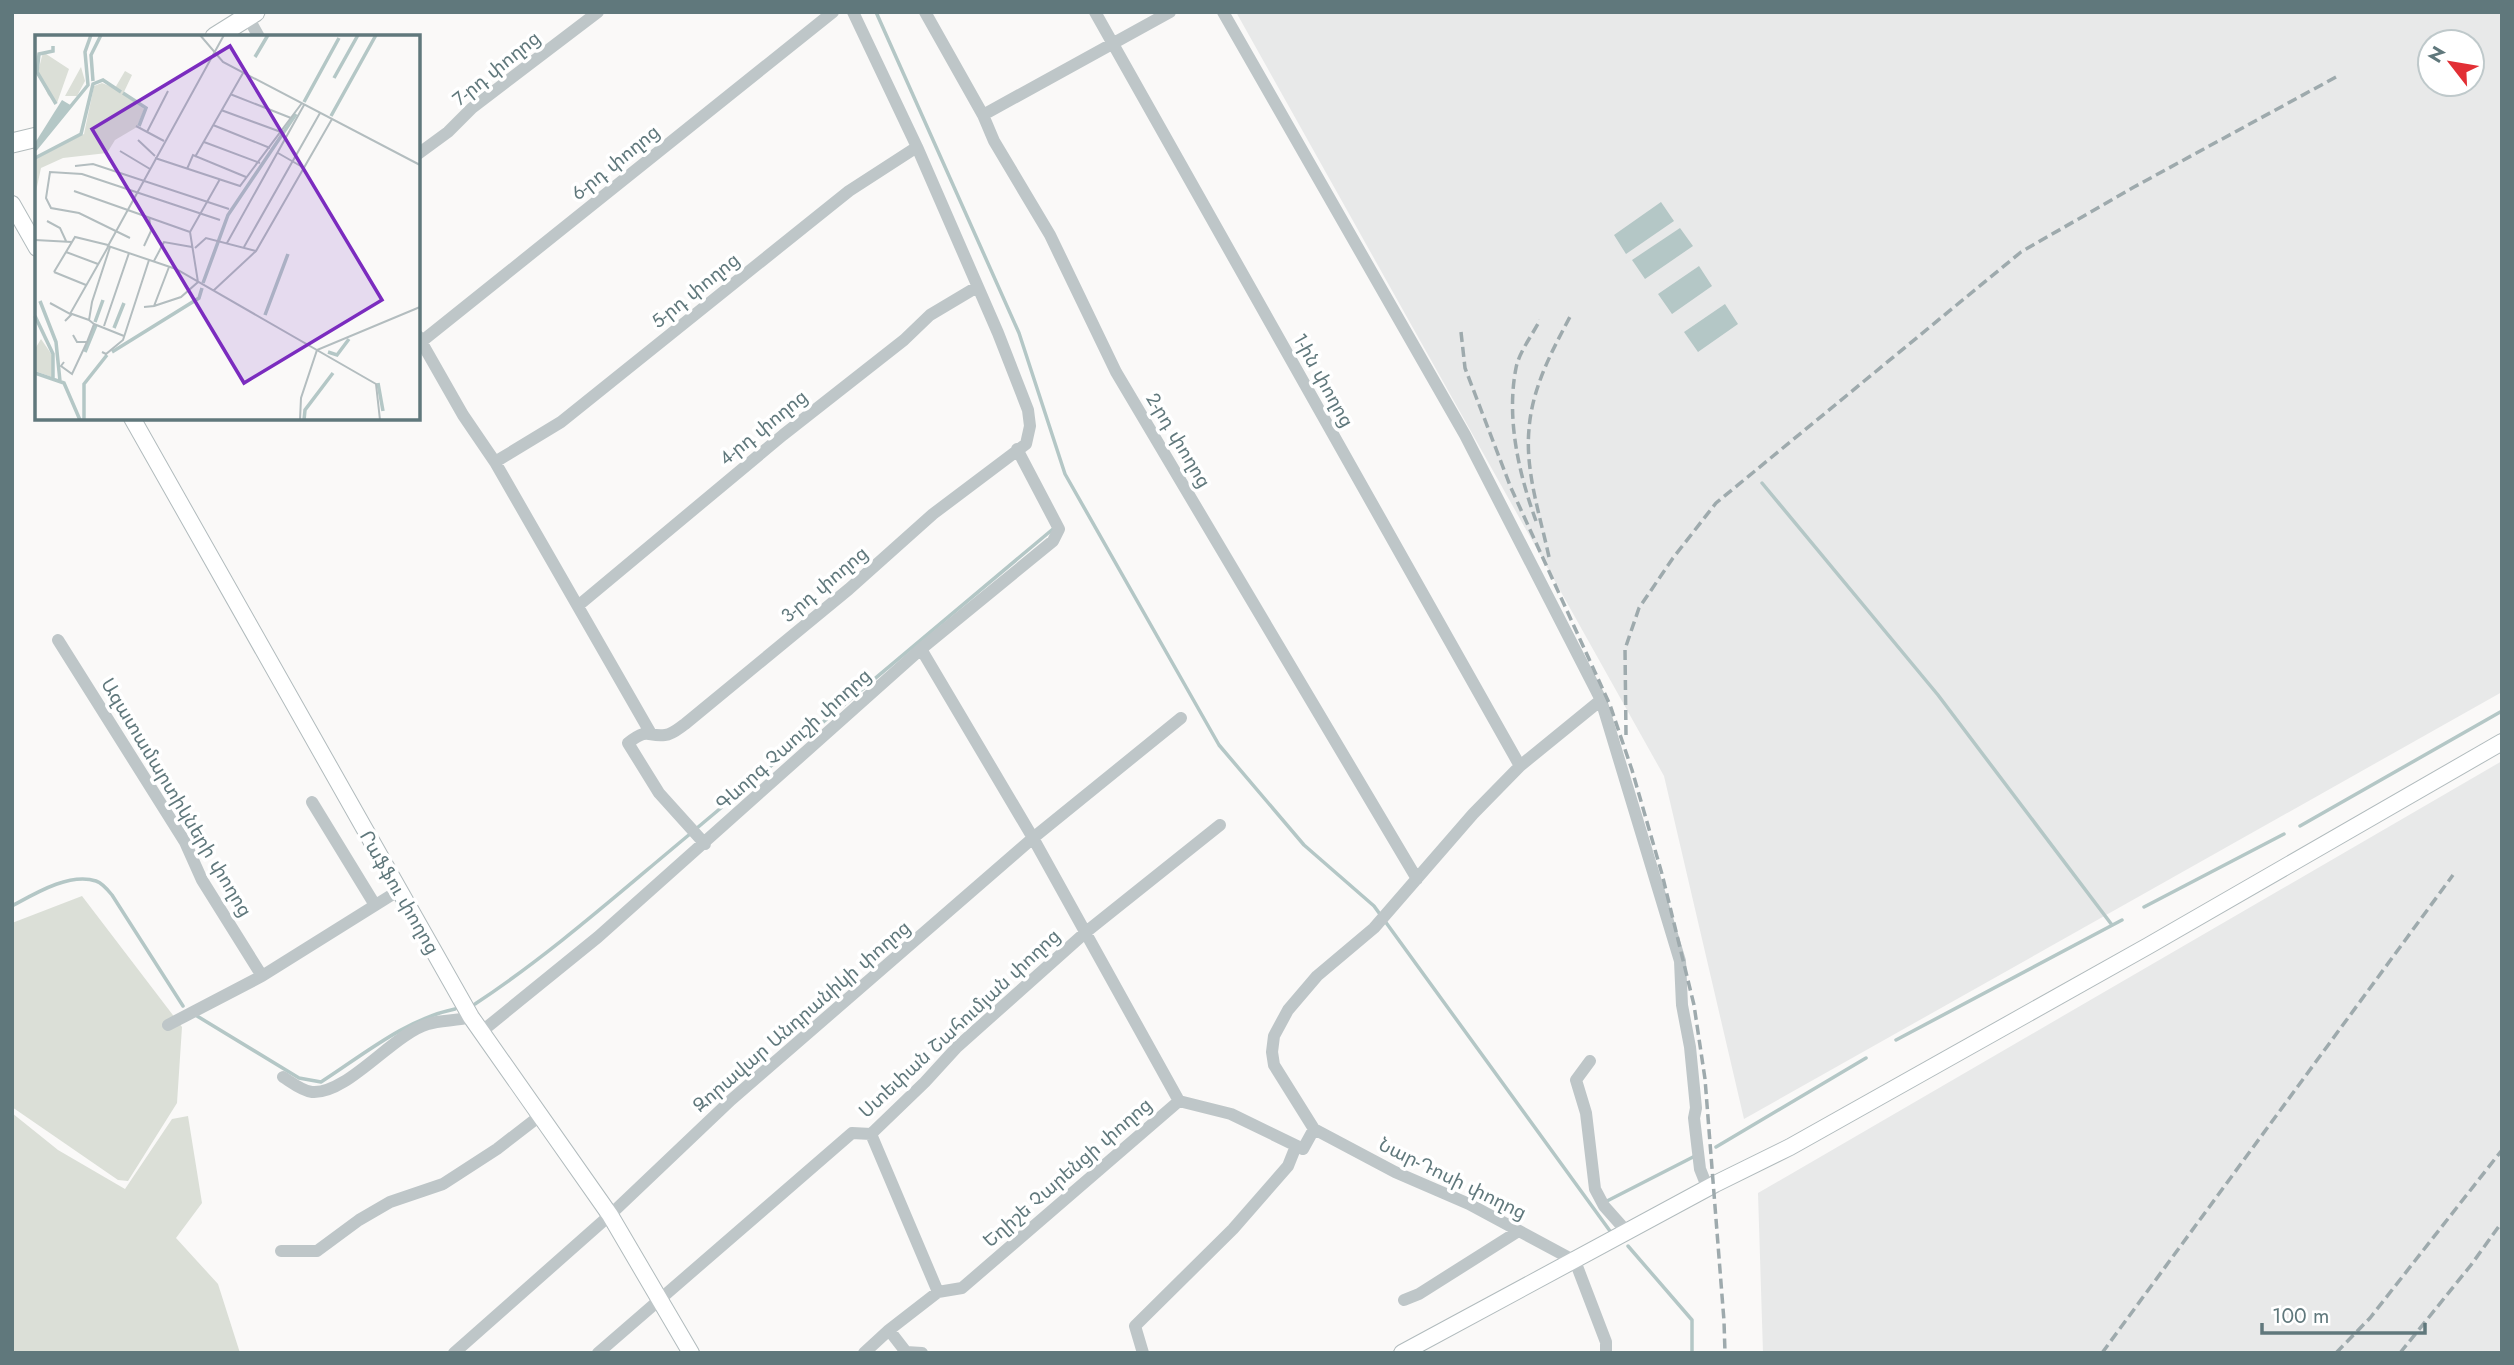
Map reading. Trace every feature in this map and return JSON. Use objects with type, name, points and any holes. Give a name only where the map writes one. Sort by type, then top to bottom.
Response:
[{"type":"main road","points":[[218,35],[252,14]]},
{"type":"main road","points":[[12,144],[35,138]]},
{"type":"main road","points":[[12,204],[35,244]]},
{"type":"main road","name":"Րաֆֆու փողոց","points":[[132,420],[471,1017],[610,1215],[691,1353]]},
{"type":"main road","points":[[1402,1353],[1790,1147],[2502,742]]},
{"type":"street","name":"7-րդ փողոց","points":[[420,153],[448,132],[472,108],[598,12]]},
{"type":"street","name":"6-րդ փողոց","points":[[420,339],[834,12]]},
{"type":"street","points":[[853,12],[917,147],[1028,410],[1030,426],[1026,444],[1017,449]]},
{"type":"street","name":"2-րդ փողոց","points":[[925,12],[984,115],[994,141],[1050,235],[1116,372],[1417,879]]},
{"type":"street","name":"1-ին փողոց","points":[[1095,12],[1520,766]]},
{"type":"street","points":[[984,115],[1170,12]]},
{"type":"street","points":[[1223,12],[1465,435],[1601,700],[1680,961],[1682,1005],[1690,1047],[1696,1108],[1694,1118],[1700,1168],[1707,1189]]},
{"type":"street","points":[[252,14],[258,35]]},
{"type":"street","name":"5-րդ փողոց","points":[[495,462],[561,422],[849,191],[917,147]]},
{"type":"street","name":"4-րդ փողոց","points":[[579,605],[783,435],[904,340],[930,315],[977,288]]},
{"type":"street","points":[[420,339],[579,605],[609,663],[650,732],[638,735],[628,743],[659,793],[705,844]]},
{"type":"street","name":"Գևորգ Չաուշի փողոց","points":[[481,1032],[598,937],[921,649],[1053,541],[1059,529],[1017,449]]},
{"type":"street","name":"3-րդ փողոց","points":[[650,732],[664,735],[685,724],[849,589],[933,514],[1017,449]]},
{"type":"street","name":"Ազատամարտիկների փողոց","points":[[58,640],[185,842],[202,880],[262,976]]},
{"type":"street","points":[[921,649],[1086,932],[1179,1101]]},
{"type":"street","points":[[1143,1353],[1135,1326],[1233,1229],[1288,1167],[1296,1146],[1303,1149],[1314,1129],[1274,1065],[1274,1036],[1288,1010],[1317,976],[1374,928],[1473,814],[1520,766],[1601,700]]},
{"type":"street","name":"Զորավար Անդրանիկի փողոց","points":[[454,1353],[610,1215],[731,1100],[1032,838],[1181,718]]},
{"type":"street","points":[[312,802],[374,905]]},
{"type":"street","name":"Ստեփան Շահումյան փողոց","points":[[598,1353],[852,1133],[871,1134],[957,1047],[1086,932],[1220,825]]},
{"type":"street","points":[[168,1025],[262,976],[398,891]]},
{"type":"street","points":[[282,1077],[309,1092],[326,1091],[410,1033],[428,1024],[454,1022],[471,1017]]},
{"type":"street","points":[[1590,1061],[1576,1080],[1586,1112],[1595,1189],[1604,1206],[1628,1233]]},
{"type":"street","name":"Եղիշե Չարենցի փողոց","points":[[864,1353],[938,1292],[962,1288],[1179,1101],[1230,1114],[1296,1146]]},
{"type":"street","points":[[281,1251],[317,1251],[359,1220],[390,1202],[443,1184],[497,1149],[541,1115]]},
{"type":"street","name":"Նար-Դոսի փողոց","points":[[1314,1129],[1395,1172],[1469,1204],[1575,1261]]},
{"type":"street","points":[[871,1134],[938,1292]]},
{"type":"street","points":[[1404,1300],[1419,1294],[1517,1232]]},
{"type":"street","points":[[1575,1261],[1606,1342],[1606,1353]]},
{"type":"street","points":[[889,1330],[906,1353],[922,1353]]},
{"type":"shaded area","points":[[1236,12],[2502,12],[2502,692],[1744,1119],[1664,776]]},
{"type":"shaded area","points":[[1661,202],[1674,221],[1626,254],[1614,235]]},
{"type":"shaded area","points":[[1680,228],[1693,246],[1645,279],[1632,260]]},
{"type":"shaded area","points":[[1699,266],[1712,286],[1672,314],[1658,294]]},
{"type":"shaded area","points":[[1725,304],[1738,324],[1698,352],[1684,332]]},
{"type":"shaded area","points":[[2502,761],[2502,1353],[1763,1353],[1758,1193]]},
{"type":"shaded area","points":[[82,896],[182,1027],[177,1103],[128,1181],[118,1180],[12,1107],[12,923]]},
{"type":"shaded area","points":[[12,1113],[58,1150],[125,1189],[172,1119],[188,1116],[202,1203],[176,1238],[218,1284],[240,1353],[12,1353]]},
{"type":"waterway","points":[[876,12],[1019,333],[1065,474],[1219,745],[1304,845],[1374,906],[1610,1231]]},
{"type":"waterway","points":[[1762,483],[1938,695],[2112,925]]},
{"type":"waterway","points":[[697,828],[1053,529]]},
{"type":"waterway","points":[[2300,826],[2502,711]]},
{"type":"waterway","points":[[475,1004],[558,944],[690,834]]},
{"type":"waterway","points":[[2144,907],[2284,834]]},
{"type":"waterway","points":[[12,906],[41,890],[64,882],[75,879],[98,882],[112,895],[183,1006]]},
{"type":"waterway","points":[[1896,1040],[2122,920]]},
{"type":"waterway","points":[[197,1016],[299,1078],[321,1082],[402,1029],[455,1009]]},
{"type":"waterway","points":[[1716,1147],[1866,1058]]},
{"type":"waterway","points":[[1607,1201],[1695,1156]]},
{"type":"waterway","points":[[1628,1246],[1692,1320],[1692,1353]]},
{"type":"railway","points":[[1626,735],[1625,649],[1639,608],[1673,558],[1716,503],[2021,252],[2336,77]]},
{"type":"railway","points":[[1549,557],[1531,477],[1529,429],[1539,383],[1572,313]]},
{"type":"railway","points":[[1536,521],[1516,446],[1513,387],[1523,349],[1540,320]]},
{"type":"railway","points":[[1461,332],[1465,368],[1511,488],[1610,705],[1662,874],[1694,1005],[1705,1079],[1725,1353]]},
{"type":"railway","points":[[2102,1353],[2453,875]]},
{"type":"railway","points":[[2336,1353],[2370,1318],[2502,1150]]},
{"type":"railway","points":[[2400,1353],[2502,1222]]}]
